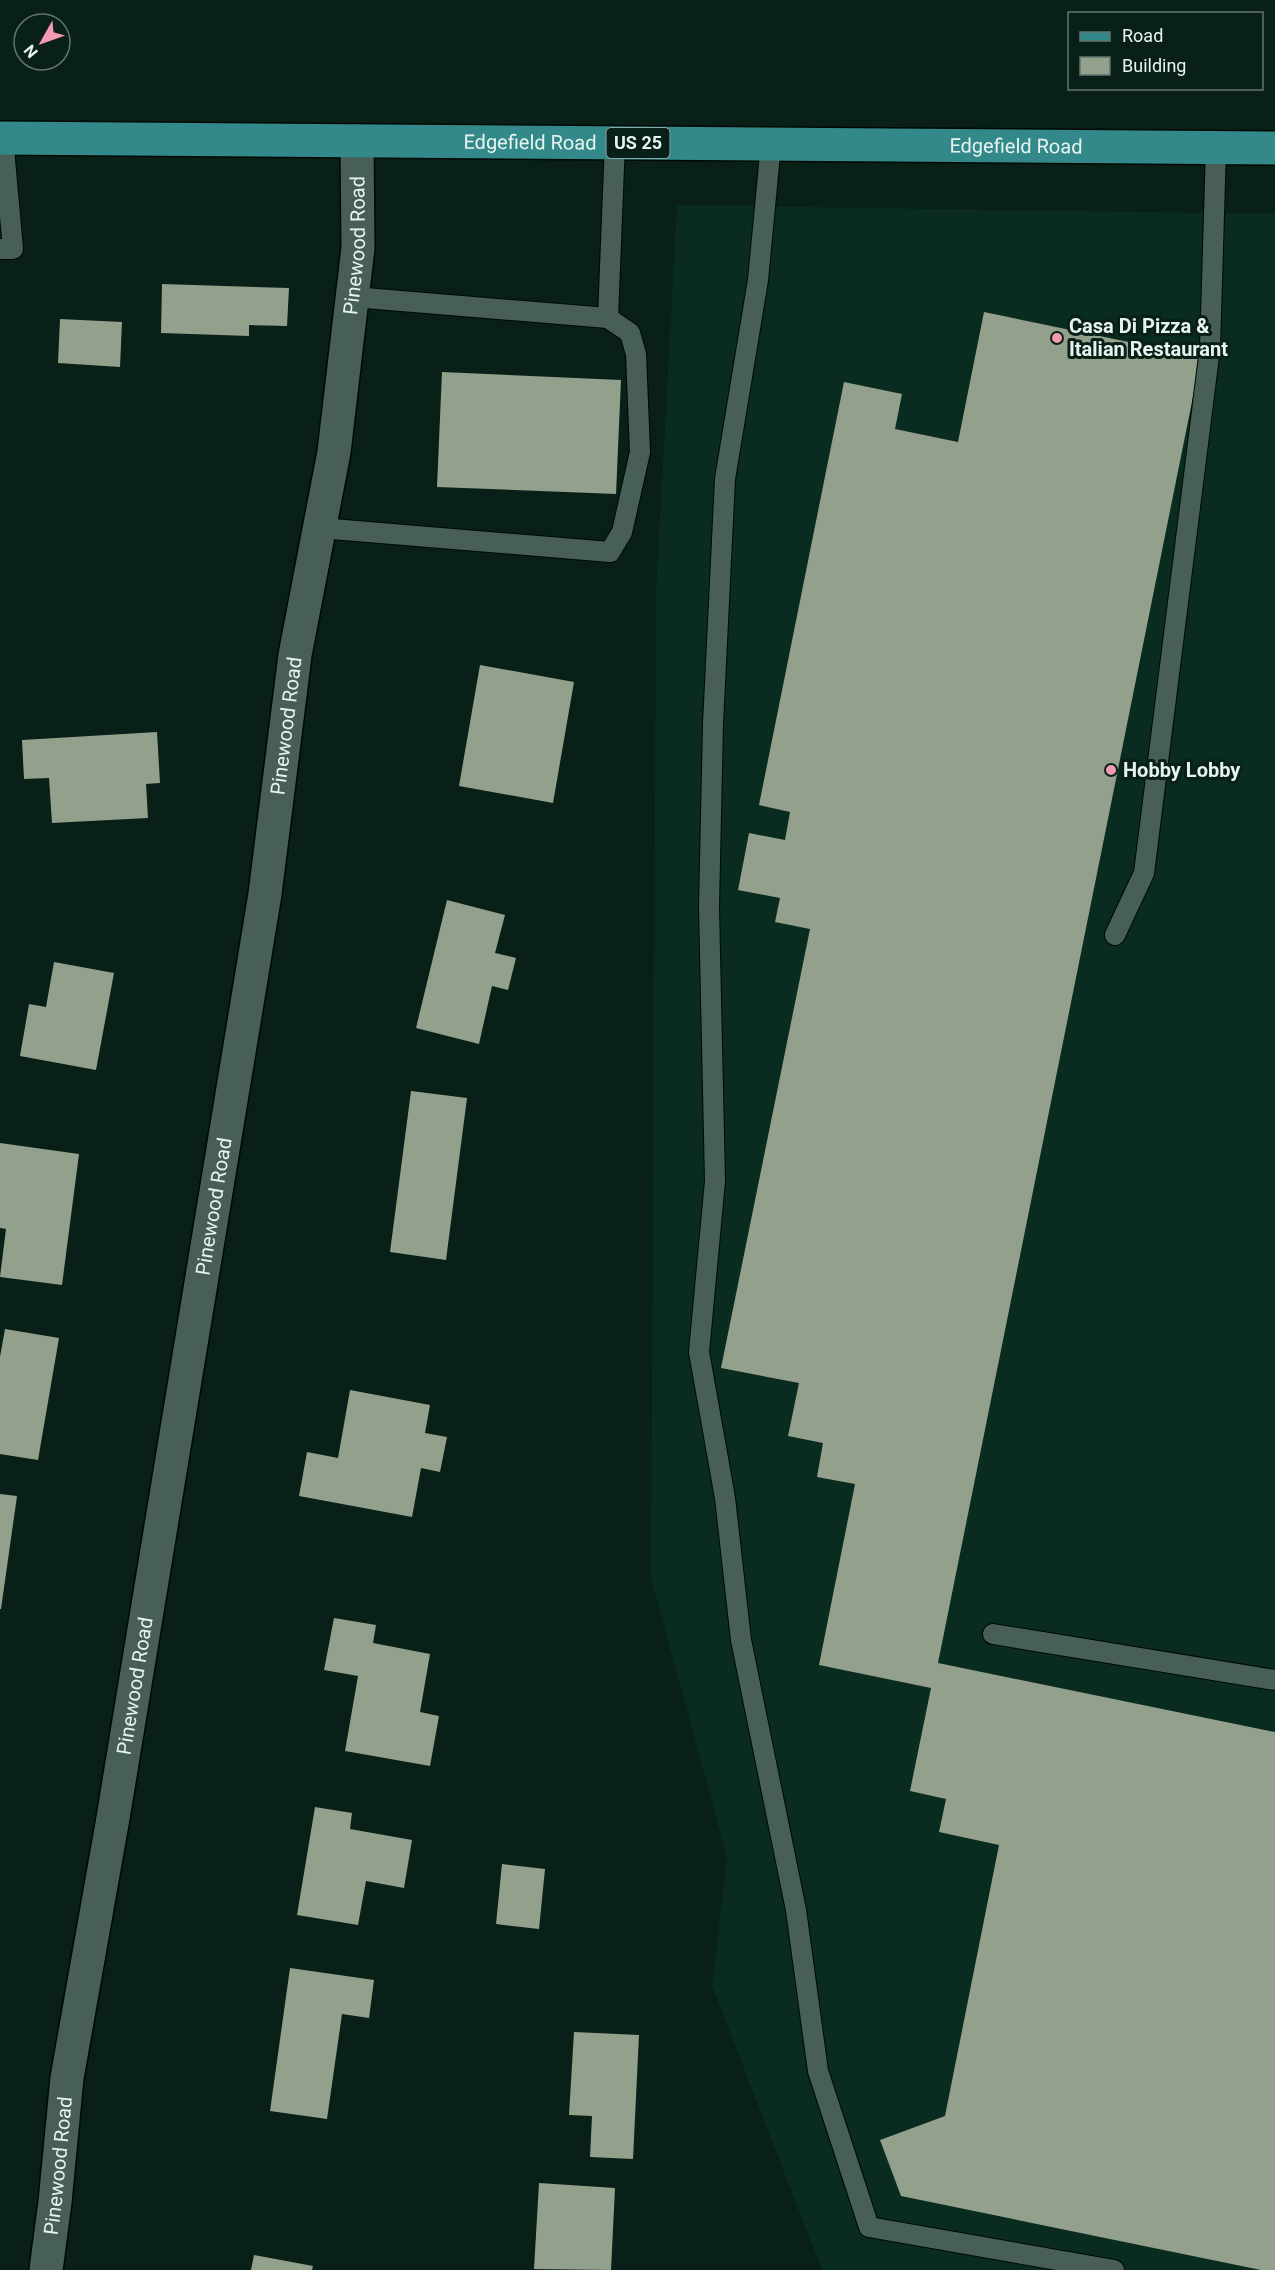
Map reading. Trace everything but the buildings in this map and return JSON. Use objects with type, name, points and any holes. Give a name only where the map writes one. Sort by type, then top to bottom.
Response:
[{"type":"main road","name":"Edgefield Road","points":[[2,138],[1275,147]]},
{"type":"street","name":"Pinewood Road","points":[[46,2270],[67,2078],[113,1818],[265,894],[295,655],[334,452],[358,248],[357,141]]},
{"type":"lane","points":[[0,249],[14,249],[2,138]]},
{"type":"lane","points":[[608,318],[615,142]]},
{"type":"lane","points":[[771,144],[758,280],[725,479],[713,724],[709,907],[715,1181],[699,1352],[725,1498],[741,1640],[796,1910],[818,2071],[868,2227],[1114,2270]]},
{"type":"lane","points":[[1115,935],[1144,873],[1210,348],[1216,148]]},
{"type":"lane","points":[[320,528],[610,552],[622,532],[640,452],[636,354],[630,333],[608,318],[353,297]]},
{"type":"lane","points":[[993,1634],[1275,1680]]},
{"type":"shaded area","points":[[677,205],[1275,214],[1275,2270],[822,2270],[712,1986],[727,1857],[651,1579],[656,592]]},
{"type":"place","name":"Casa Di Pizza & Italian Restaurant","points":[[1057,338]]},
{"type":"place","name":"Hobby Lobby","points":[[1111,770]]}]
